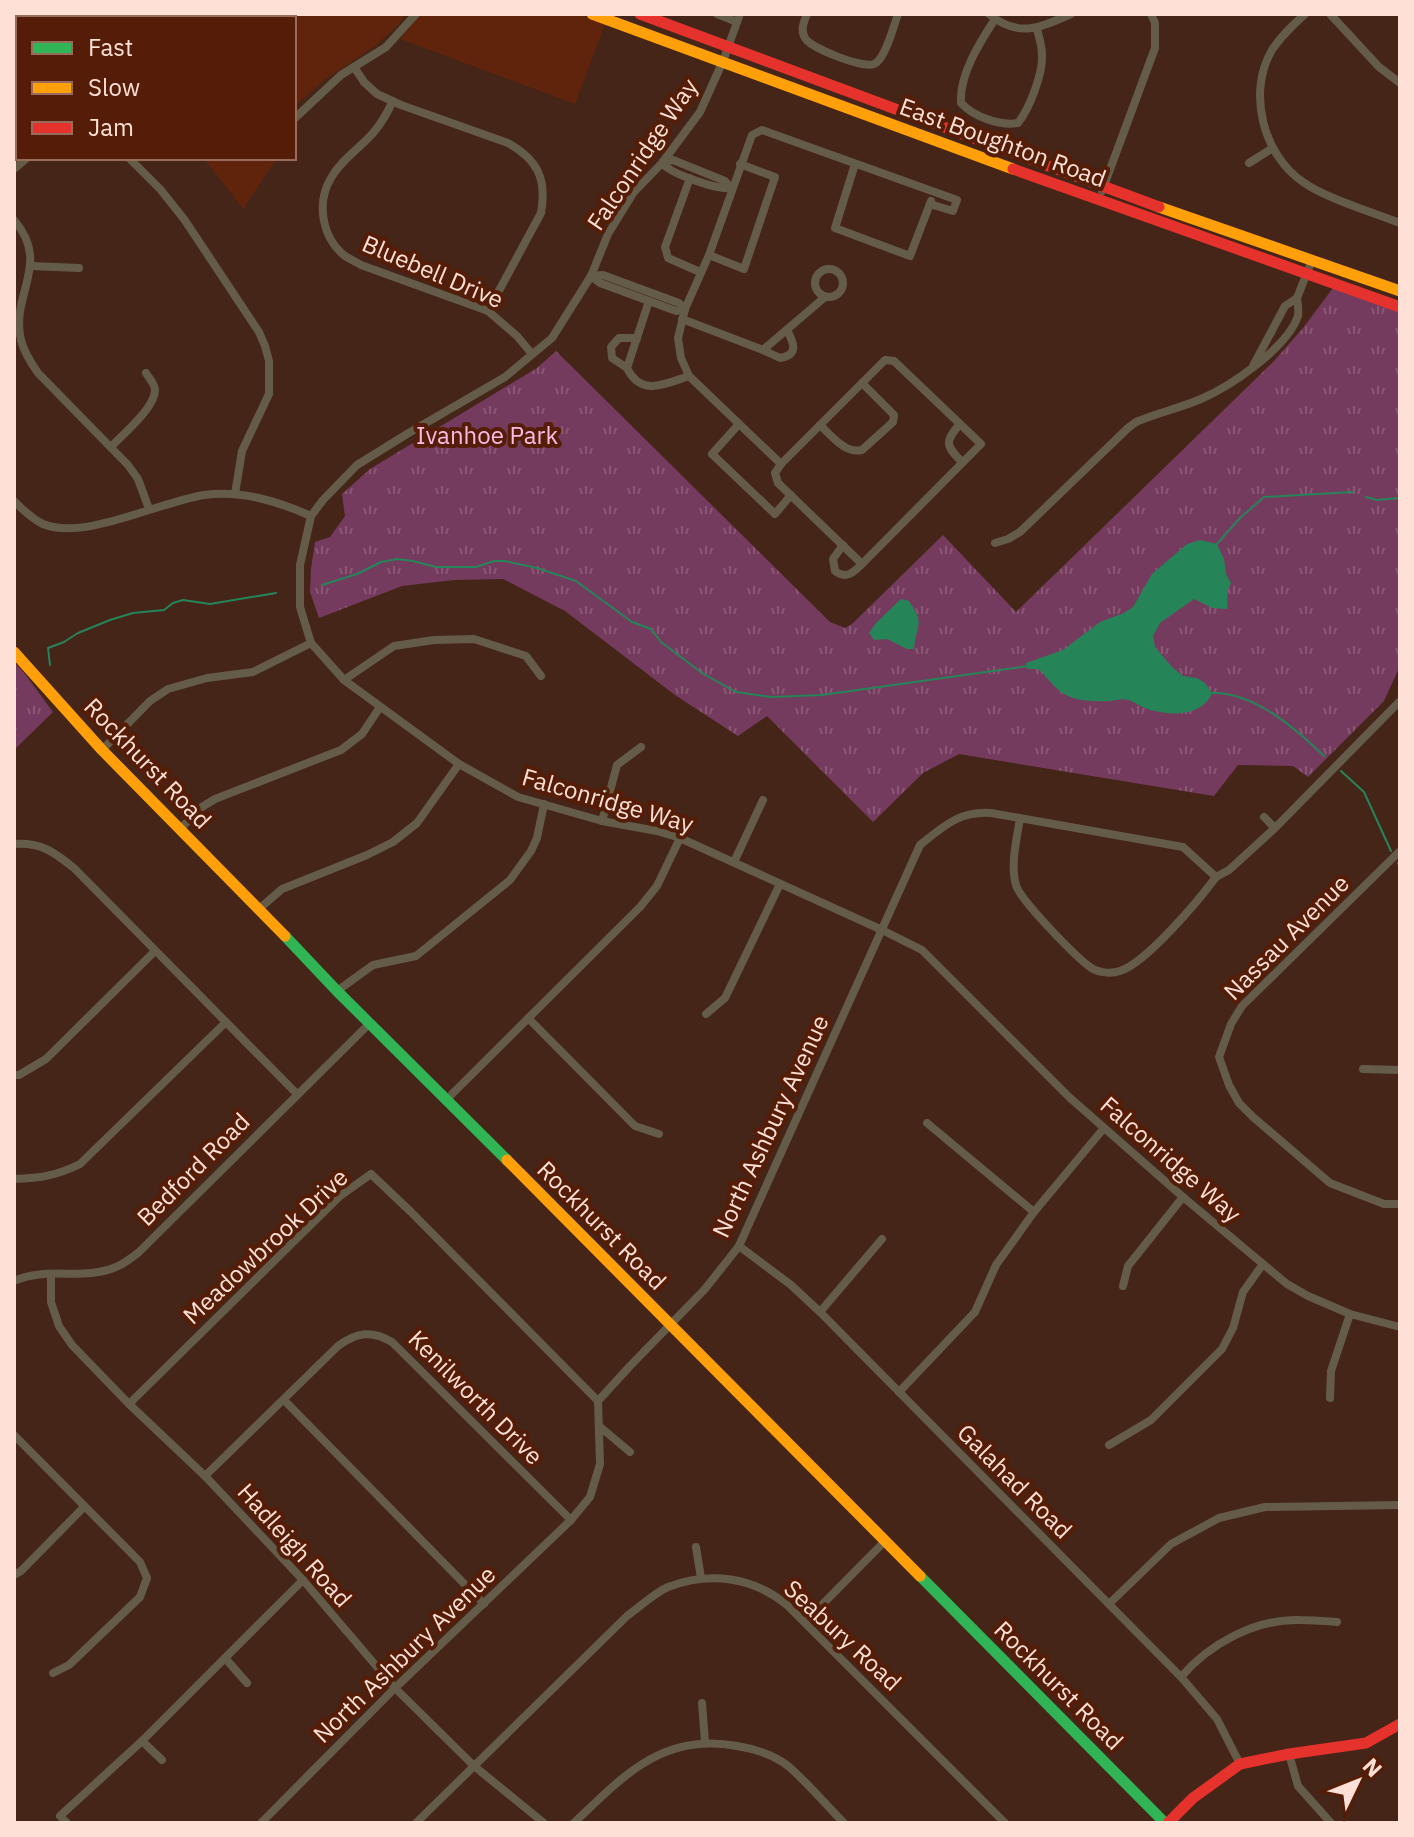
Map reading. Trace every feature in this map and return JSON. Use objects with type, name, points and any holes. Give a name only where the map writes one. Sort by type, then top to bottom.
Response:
[{"type":"street","points":[[296,117],[328,86],[386,47],[416,14]]},
{"type":"street","name":"East Boughton Road","points":[[592,14],[1400,307]]},
{"type":"street","name":"East Boughton Road","points":[[640,14],[1103,187],[1400,291]]},
{"type":"street","points":[[717,14],[738,18]]},
{"type":"street","points":[[807,14],[802,26],[805,39],[814,47],[864,65],[874,64],[882,58],[898,14]]},
{"type":"street","points":[[1037,29],[1043,53],[1026,114],[1018,123],[1007,125],[969,112],[961,103],[960,91],[992,16],[1016,29],[1037,29],[1071,14]]},
{"type":"street","points":[[1098,200],[1155,48],[1155,23],[1151,14]]},
{"type":"street","points":[[1305,14],[1283,34],[1270,53],[1263,76],[1260,96],[1262,121],[1273,148],[1284,165],[1303,182],[1400,223]]},
{"type":"street","points":[[1330,14],[1379,67],[1400,83]]},
{"type":"street","name":"Falconridge Way","points":[[738,18],[700,112],[662,163],[634,192],[608,234],[591,276],[552,338],[505,377],[357,465],[311,516],[300,565],[300,607],[311,643],[344,680],[380,707],[459,764],[518,797],[602,821],[680,838],[911,944],[929,956],[1069,1097],[1287,1284],[1350,1314],[1400,1327]]},
{"type":"street","points":[[354,67],[377,94],[508,143],[523,152],[534,164],[542,179],[544,196],[541,213],[488,311]]},
{"type":"street","name":"Bluebell Drive","points":[[393,101],[375,131],[331,177],[324,193],[322,211],[334,244],[361,265],[488,311],[532,354]]},
{"type":"street","points":[[781,464],[689,376],[681,358],[678,338],[685,309],[709,255],[752,135],[762,130],[957,200],[953,211],[930,204]]},
{"type":"street","points":[[1249,163],[1273,148]]},
{"type":"street","points":[[131,160],[184,219],[259,332],[265,346],[269,361],[269,394],[242,451],[235,494]]},
{"type":"street","points":[[673,160],[725,181],[731,188],[723,189],[690,178],[667,169],[662,163],[673,160]]},
{"type":"street","points":[[709,255],[744,269],[775,177],[740,164]]},
{"type":"street","points":[[855,164],[835,228],[910,256],[934,193]]},
{"type":"street","points":[[690,178],[665,247],[668,258],[700,272]]},
{"type":"street","points":[[14,220],[31,248],[31,266],[20,325],[21,340],[28,358],[38,373],[128,465],[138,479],[149,509]]},
{"type":"street","points":[[995,543],[1020,532],[1128,428],[1145,418],[1222,389],[1276,350],[1299,312],[1297,298],[1312,260]]},
{"type":"street","points":[[31,266],[79,268]]},
{"type":"street","points":[[591,276],[603,275],[679,303],[685,309]]},
{"type":"street","points":[[591,276],[600,283],[676,311],[685,309]]},
{"type":"street","points":[[763,350],[825,297]]},
{"type":"street","points":[[1253,366],[1285,306],[1297,298]]},
{"type":"street","points":[[627,368],[649,301]]},
{"type":"street","points":[[682,319],[780,358],[789,355],[794,347],[787,330]]},
{"type":"street","points":[[637,338],[619,338],[611,347],[612,358],[627,368],[631,377],[643,386],[661,386],[689,376]]},
{"type":"street","points":[[843,545],[833,559],[835,571],[850,575],[862,564],[981,444],[894,361],[885,360],[775,473],[778,483],[843,545],[862,564]]},
{"type":"street","points":[[111,447],[152,401],[155,390],[146,373]]},
{"type":"street","points":[[820,425],[849,451],[857,452],[893,422],[894,415],[862,383]]},
{"type":"street","points":[[739,424],[712,454],[775,514],[791,495]]},
{"type":"street","points":[[960,424],[948,442],[950,450],[962,462]]},
{"type":"street","points":[[14,501],[43,524],[65,529],[86,528],[204,495],[235,494],[287,505],[311,516]]},
{"type":"street","points":[[344,680],[394,646],[434,640],[474,639],[526,656],[541,676]]},
{"type":"street","points":[[102,750],[150,701],[168,689],[207,678],[253,672],[311,643]]},
{"type":"street","name":"Rockhurst Road","points":[[14,652],[102,750],[337,991],[1166,1823]]},
{"type":"street","points":[[1020,818],[1014,868],[1016,887],[1029,906],[1092,969],[1110,973],[1121,971],[1137,962],[1195,905],[1216,877],[1229,870],[1275,828],[1400,701]]},
{"type":"street","points":[[180,829],[215,799],[341,750],[362,734],[380,707]]},
{"type":"street","points":[[602,821],[617,765],[641,747]]},
{"type":"street","points":[[259,909],[282,889],[393,842],[417,823],[459,764]]},
{"type":"street","points":[[734,862],[763,800]]},
{"type":"street","points":[[337,991],[373,965],[416,956],[510,880],[537,838],[544,804]]},
{"type":"street","name":"North Ashbury Avenue","points":[[261,1823],[395,1688],[571,1520],[590,1497],[600,1464],[598,1401],[705,1289],[739,1246],[920,845],[955,819],[977,813],[1183,847],[1216,877]]},
{"type":"street","points":[[1264,817],[1275,828]]},
{"type":"street","points":[[447,1099],[649,897],[680,838]]},
{"type":"street","points":[[14,844],[49,848],[74,868],[297,1094]]},
{"type":"street","name":"Nassau Avenue","points":[[1400,851],[1242,1006],[1231,1024],[1219,1057],[1239,1103],[1330,1183],[1384,1204],[1400,1204]]},
{"type":"street","points":[[706,1014],[725,998],[780,884]]},
{"type":"street","points":[[14,1075],[46,1059],[155,951]]},
{"type":"street","points":[[528,1018],[635,1126],[659,1134]]},
{"type":"street","points":[[14,1179],[60,1174],[80,1164],[226,1022]]},
{"type":"street","name":"Bedford Road","points":[[14,1281],[26,1276],[96,1273],[118,1267],[138,1253],[370,1023]]},
{"type":"street","points":[[1363,1069],[1400,1070]]},
{"type":"street","points":[[927,1123],[1034,1212]]},
{"type":"street","points":[[899,1392],[975,1312],[996,1265],[1034,1212],[1104,1128]]},
{"type":"street","name":"Meadowbrook Drive","points":[[129,1404],[340,1196],[371,1174],[598,1401]]},
{"type":"street","points":[[1123,1286],[1128,1266],[1183,1197]]},
{"type":"street","points":[[820,1312],[882,1239]]},
{"type":"street","name":"Galahad Road","points":[[739,1246],[791,1285],[820,1312],[1181,1677],[1217,1719],[1240,1764]]},
{"type":"street","points":[[1109,1445],[1151,1420],[1222,1349],[1233,1328],[1243,1292],[1263,1264]]},
{"type":"street","name":"Hadleigh Road","points":[[51,1275],[51,1302],[64,1336],[129,1404],[205,1476],[303,1580],[395,1688],[474,1766],[544,1823]]},
{"type":"street","points":[[1330,1398],[1331,1371],[1350,1314]]},
{"type":"street","name":"Kenilworth Drive","points":[[205,1476],[348,1338],[367,1332],[392,1342],[571,1520]]},
{"type":"street","points":[[284,1400],[484,1604]]},
{"type":"street","points":[[599,1426],[630,1452]]},
{"type":"street","points":[[14,1435],[140,1562],[147,1578],[140,1597],[69,1665],[53,1673]]},
{"type":"street","points":[[1109,1604],[1171,1544],[1219,1518],[1265,1507],[1400,1505]]},
{"type":"street","points":[[14,1575],[84,1507]]},
{"type":"street","points":[[805,1622],[885,1541]]},
{"type":"street","points":[[696,1547],[701,1578]]},
{"type":"street","name":"Seabury Road","points":[[416,1823],[627,1616],[666,1588],[701,1578],[731,1579],[761,1588],[779,1598],[1005,1823]]},
{"type":"street","points":[[67,1823],[60,1816],[142,1741],[303,1580]]},
{"type":"street","points":[[1181,1677],[1211,1650],[1248,1630],[1296,1619],[1337,1622]]},
{"type":"street","points":[[225,1658],[247,1683]]},
{"type":"street","points":[[702,1703],[705,1742]]},
{"type":"street","points":[[1166,1823],[1193,1798],[1240,1764],[1366,1743],[1400,1724]]},
{"type":"street","points":[[142,1741],[162,1760]]},
{"type":"street","points":[[574,1823],[627,1773],[648,1759],[679,1747],[705,1742],[754,1750],[788,1766],[844,1823]]},
{"type":"street","points":[[1289,1754],[1298,1786],[1331,1823]]},
{"type":"shaded area","points":[[406,14],[375,46],[324,80],[296,105],[296,16],[76,16]]},
{"type":"shaded area","points":[[421,14],[578,14],[605,24],[575,104],[400,39]]},
{"type":"shaded area","points":[[205,160],[276,160],[243,209]]},
{"type":"shaded area","points":[[1200,540],[1217,544],[1224,559],[1231,583],[1227,609],[1212,608],[1194,599],[1160,623],[1153,636],[1155,647],[1172,667],[1183,676],[1205,683],[1212,693],[1200,707],[1173,713],[1153,711],[1126,699],[1075,699],[1058,690],[1038,669],[1027,669],[1026,663],[1063,650],[1100,622],[1133,607],[1152,574],[1187,544]]},
{"type":"shaded area","points":[[901,599],[909,601],[918,620],[914,649],[907,649],[887,639],[874,640],[869,633]]},
{"type":"green space","name":"Ivanhoe Park","points":[[1333,288],[1400,311],[1400,666],[1384,701],[1308,777],[1293,766],[1238,765],[1214,796],[959,754],[923,773],[873,822],[767,716],[738,736],[675,695],[565,611],[503,579],[402,586],[319,618],[310,592],[315,542],[330,537],[345,516],[342,494],[370,469],[537,368],[556,351],[830,622],[845,628],[852,624],[943,535],[1016,612],[1274,361]]},
{"type":"green space","points":[[14,662],[53,712],[14,750]]},
{"type":"waterway","points":[[1215,546],[1264,497],[1353,492]]},
{"type":"waterway","points":[[1366,497],[1377,500],[1400,498]]},
{"type":"waterway","points":[[322,585],[357,574],[381,562],[397,559],[436,567],[476,567],[505,561],[537,568],[576,581],[632,622],[651,629],[661,642],[702,673],[736,692],[771,697],[822,695],[1028,666]]},
{"type":"waterway","points":[[50,665],[48,648],[110,620],[133,613],[164,610],[183,600],[210,604],[276,593]]},
{"type":"waterway","points":[[1212,693],[1228,694],[1258,705],[1287,723],[1324,756]]},
{"type":"waterway","points":[[1341,771],[1364,792],[1391,851]]},
{"type":"waterway","points":[[1398,863],[1400,867]]},
{"type":"traffic: fast","points":[[285,936],[507,1160]]},
{"type":"traffic: fast","points":[[920,1576],[1165,1823]]},
{"type":"traffic: slow","points":[[592,14],[1013,169]]},
{"type":"traffic: slow","points":[[1159,207],[1400,291]]},
{"type":"traffic: slow","points":[[14,652],[102,750],[285,936]]},
{"type":"traffic: slow","points":[[507,1160],[920,1576]]},
{"type":"traffic: jam","points":[[640,14],[1159,207]]},
{"type":"traffic: jam","points":[[1013,169],[1400,307]]},
{"type":"traffic: jam","points":[[1168,1823],[1193,1798],[1240,1764],[1366,1743],[1400,1724]]}]
